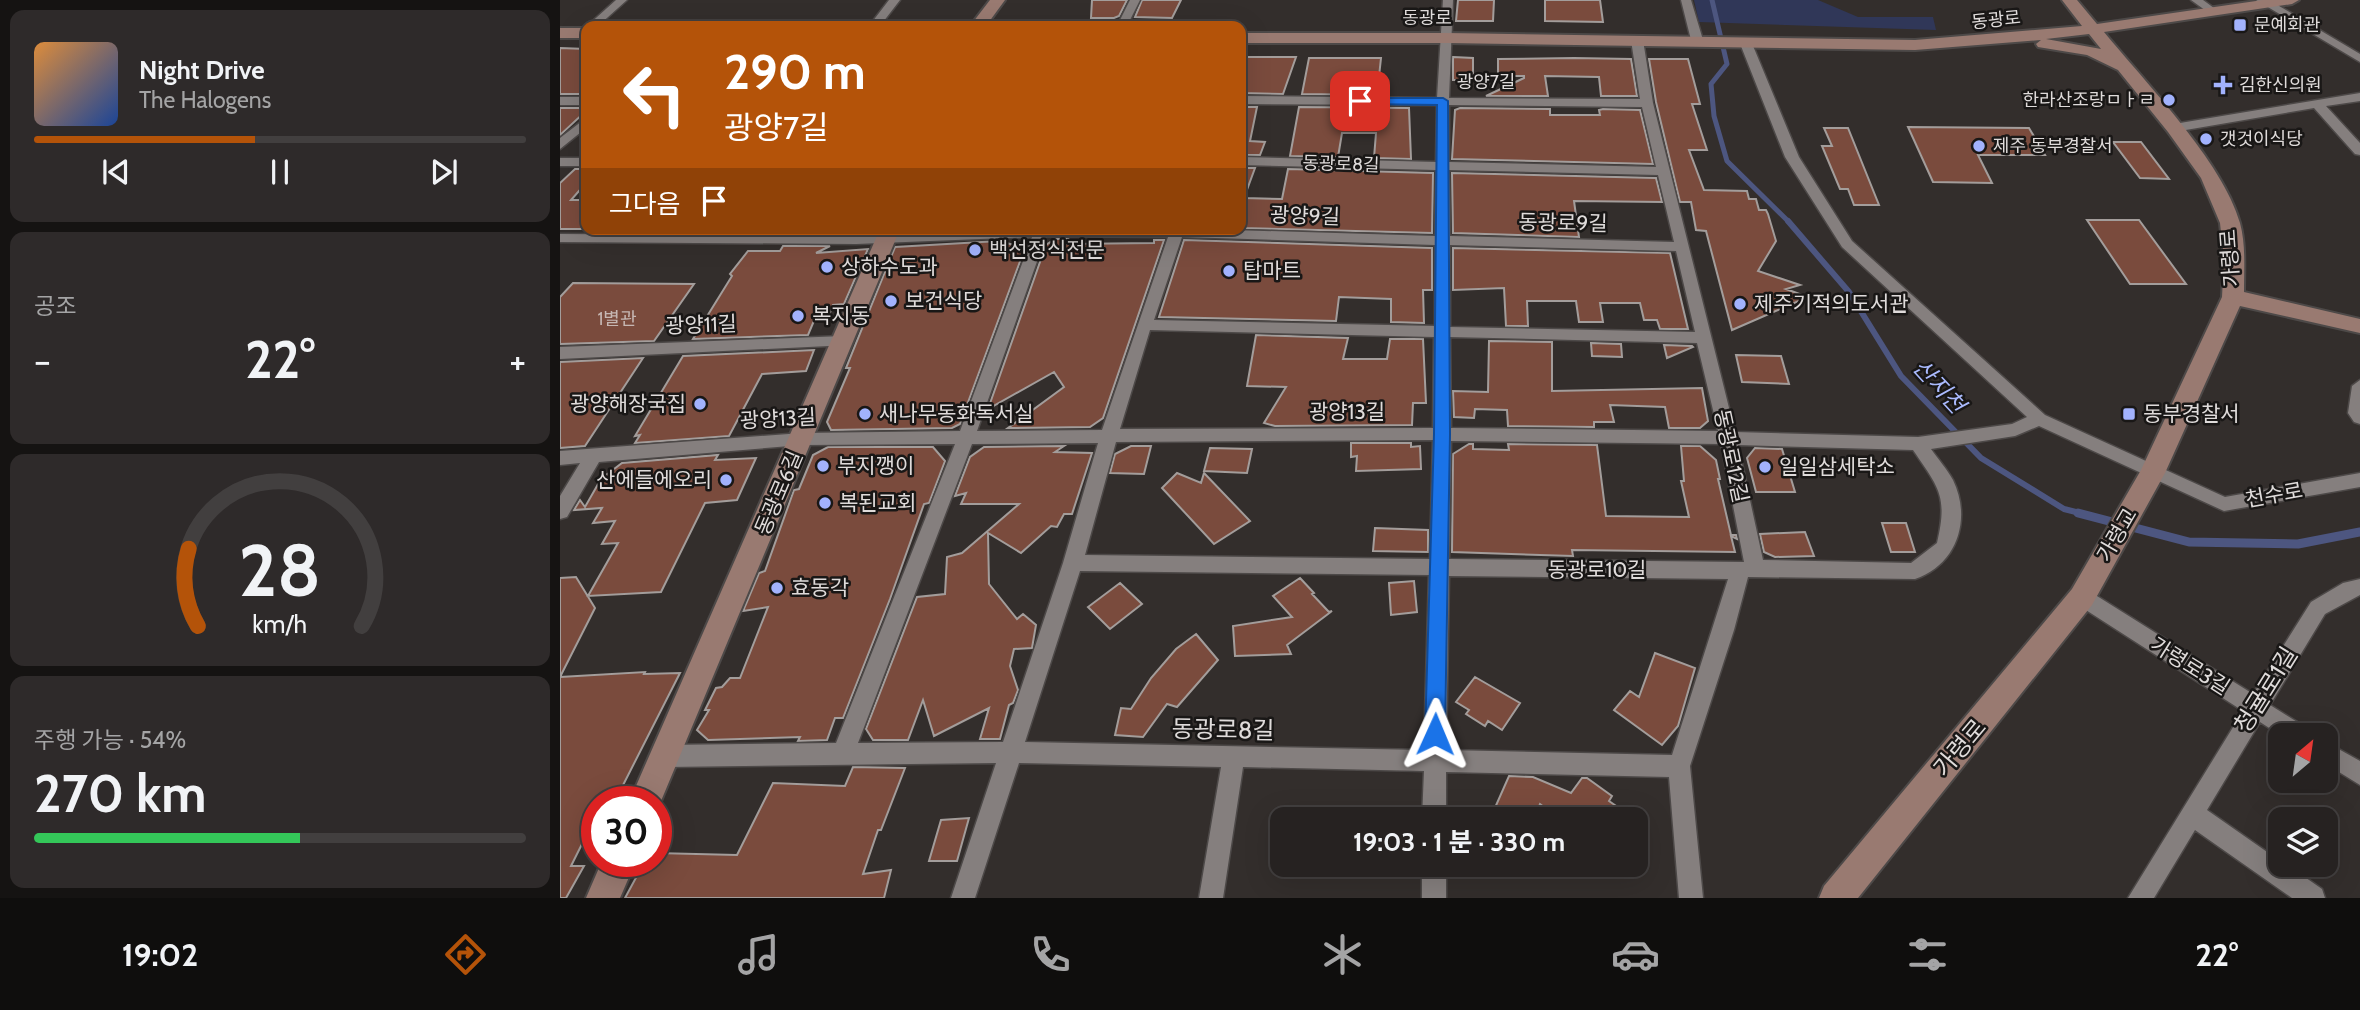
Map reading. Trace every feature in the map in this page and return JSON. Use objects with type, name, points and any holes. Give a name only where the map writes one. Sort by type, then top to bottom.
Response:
[{"type":"main road","points":[[982,21],[998,0]]},
{"type":"main road","name":"가령로","points":[[2069,0],[2174,128],[2210,178],[2230,223],[2234,260],[2233,297],[2152,473]]},
{"type":"main road","name":"동광로","points":[[1246,38],[1698,40],[1915,45],[1998,40],[2292,0]]},
{"type":"main road","points":[[560,33],[581,31]]},
{"type":"main road","points":[[1998,40],[2091,51],[2110,58],[2132,76]]},
{"type":"main road","name":"동광로6길","points":[[652,786],[889,235]]},
{"type":"main road","points":[[2233,297],[2360,326]]},
{"type":"main road","name":"가령교","points":[[2082,597],[2152,473]]},
{"type":"main road","name":"가령로","points":[[1836,898],[2082,597]]},
{"type":"main road","points":[[603,898],[612,877]]},
{"type":"street","points":[[598,21],[622,0]]},
{"type":"street","points":[[878,21],[895,0]]},
{"type":"street","points":[[1124,21],[1135,0]]},
{"type":"street","points":[[1434,807],[1442,434],[1443,101],[1448,0]]},
{"type":"street","points":[[1686,0],[1698,40]]},
{"type":"street","points":[[2196,0],[2213,11]]},
{"type":"street","points":[[2264,2],[2360,59]]},
{"type":"street","name":"동광로12길","points":[[1637,40],[1647,103],[1728,438],[1747,569],[1679,766],[1691,898]]},
{"type":"street","name":"천수로","points":[[1744,41],[1792,157],[1847,244],[2039,419],[2224,504],[2360,480]]},
{"type":"street","points":[[2174,128],[2360,97]]},
{"type":"street","name":"광양7길","points":[[1246,100],[1647,103]]},
{"type":"street","points":[[560,101],[581,101]]},
{"type":"street","points":[[2317,104],[2360,151]]},
{"type":"street","points":[[560,145],[581,126]]},
{"type":"street","name":"동광로8길","points":[[1246,161],[1442,167]]},
{"type":"street","points":[[560,162],[581,162]]},
{"type":"street","points":[[1442,167],[1663,171]]},
{"type":"street","name":"광양9길","points":[[1246,234],[1443,241]]},
{"type":"street","name":"광양9길","points":[[560,238],[664,235]]},
{"type":"street","name":"광양9길","points":[[725,235],[856,240],[884,235]]},
{"type":"street","points":[[843,754],[966,438],[1040,235]]},
{"type":"street","points":[[962,898],[1073,563],[1144,325],[1177,235]]},
{"type":"street","name":"동광로9길","points":[[1443,241],[1682,247]]},
{"type":"street","points":[[1144,325],[1704,338]]},
{"type":"street","name":"광양11길","points":[[560,353],[843,341]]},
{"type":"street","points":[[2360,386],[2356,413],[2360,418]]},
{"type":"street","name":"광양13길","points":[[560,458],[803,439],[1442,434],[1918,444],[2015,430],[2039,419]]},
{"type":"street","points":[[1747,569],[1915,571],[1946,547],[1953,514],[1945,483],[1918,444]]},
{"type":"street","points":[[560,512],[594,455]]},
{"type":"street","points":[[1073,563],[1439,569]]},
{"type":"street","name":"동광로10길","points":[[1439,569],[1747,569]]},
{"type":"street","name":"청귤로1길","points":[[2140,898],[2318,608],[2350,589],[2360,587]]},
{"type":"street","name":"가령로3길","points":[[2082,597],[2280,723]]},
{"type":"street","points":[[665,755],[1011,752]]},
{"type":"street","name":"동광로8길","points":[[1011,752],[1434,761]]},
{"type":"street","points":[[1211,898],[1234,757]]},
{"type":"street","points":[[2338,760],[2360,774]]},
{"type":"street","points":[[1434,761],[1679,766]]},
{"type":"street","points":[[2191,813],[2313,898]]},
{"type":"street","points":[[1434,877],[1434,898]]},
{"type":"shaded area","points":[[1694,0],[1818,0],[1858,17],[1933,17],[1936,30],[1699,22]]},
{"type":"building","points":[[1092,0],[1127,0],[1119,16],[1091,18]]},
{"type":"building","points":[[1142,0],[1181,0],[1172,18],[1135,17]]},
{"type":"building","points":[[1458,0],[1494,0],[1493,21],[1456,21]]},
{"type":"building","points":[[1545,0],[1600,0],[1603,22],[1545,21]]},
{"type":"building","points":[[560,48],[581,49],[581,94],[560,94]]},
{"type":"building","points":[[1246,57],[1296,57],[1283,94],[1246,93]]},
{"type":"building","points":[[1453,57],[1473,58],[1473,80],[1453,80]]},
{"type":"building","points":[[1309,58],[1381,58],[1377,95],[1302,94]]},
{"type":"building","points":[[1498,59],[1631,59],[1637,96],[1601,96],[1599,77],[1545,76],[1548,96],[1486,96],[1524,78],[1498,76]]},
{"type":"building","points":[[1649,59],[1688,59],[1700,104],[1692,104],[1707,150],[1689,150],[1704,190],[1747,191],[1749,199],[1756,199],[1759,210],[1766,210],[1768,214],[1776,241],[1758,271],[1800,285],[1786,289],[1808,297],[1732,330],[1706,231],[1696,230],[1691,202],[1680,202],[1656,102]]},
{"type":"building","points":[[1246,107],[1257,107],[1250,141],[1265,142],[1260,155],[1246,155]]},
{"type":"building","points":[[1299,107],[1409,108],[1411,159],[1374,158],[1376,133],[1342,133],[1338,157],[1290,156]]},
{"type":"building","points":[[560,108],[581,108],[581,116],[560,135]]},
{"type":"building","points":[[1550,109],[1550,115],[1600,115],[1599,110],[1603,109],[1640,110],[1653,164],[1452,159],[1455,110]]},
{"type":"building","points":[[1908,127],[2029,128],[2045,155],[1978,155],[1992,183],[1933,182]]},
{"type":"building","points":[[1824,128],[1848,128],[1879,205],[1854,205],[1848,189],[1840,189],[1822,146],[1832,146]]},
{"type":"building","points":[[2113,142],[2141,142],[2169,179],[2140,178]]},
{"type":"building","points":[[1246,168],[1255,168],[1246,193]]},
{"type":"building","points":[[575,169],[581,169],[581,189],[571,200],[581,200],[581,229],[560,229],[560,183]]},
{"type":"building","points":[[1288,169],[1433,173],[1432,233],[1246,228],[1246,198],[1282,199]]},
{"type":"building","points":[[1452,173],[1656,178],[1662,202],[1574,201],[1579,237],[1453,233]]},
{"type":"building","points":[[2087,220],[2139,220],[2186,284],[2130,284]]},
{"type":"building","points":[[1055,239],[1068,239],[1066,244],[1154,243],[1154,240],[1164,240],[1103,418],[1090,427],[1008,428],[1064,387],[1054,372],[988,409],[1046,245]]},
{"type":"building","points":[[1184,240],[1432,248],[1432,290],[1423,290],[1424,323],[1391,322],[1391,299],[1339,297],[1336,321],[1159,317]]},
{"type":"building","points":[[999,241],[1025,248],[960,424],[952,428],[831,430],[827,422],[895,247]]},
{"type":"building","points":[[783,246],[830,246],[816,253],[868,249],[844,304],[833,305],[829,315],[816,316],[808,335],[693,339],[732,276],[730,274],[748,251],[780,251]]},
{"type":"building","points":[[1453,248],[1670,253],[1688,329],[1660,329],[1657,320],[1644,320],[1640,303],[1600,303],[1603,322],[1579,322],[1576,301],[1527,301],[1528,326],[1506,326],[1504,288],[1453,290]]},
{"type":"building","points":[[573,283],[694,284],[654,341],[560,344],[560,297]]},
{"type":"building","points":[[1256,335],[1348,338],[1343,359],[1387,359],[1390,339],[1423,339],[1426,403],[1413,403],[1412,425],[1275,426],[1264,423],[1286,387],[1247,386]]},
{"type":"building","points":[[1489,341],[1552,342],[1552,391],[1702,388],[1708,421],[1700,428],[1669,428],[1665,407],[1610,405],[1614,422],[1594,422],[1594,427],[1508,426],[1507,410],[1475,409],[1474,418],[1454,417],[1453,391],[1488,392]]},
{"type":"building","points":[[1591,343],[1621,344],[1622,357],[1592,356]]},
{"type":"building","points":[[1664,345],[1692,346],[1693,347],[1667,358]]},
{"type":"building","points":[[814,350],[806,371],[762,374],[729,436],[635,443],[640,435],[635,436],[683,356]]},
{"type":"building","points":[[1736,355],[1781,356],[1789,384],[1742,382]]},
{"type":"building","points":[[643,358],[585,446],[560,448],[560,362]]},
{"type":"building","points":[[1351,443],[1411,443],[1411,447],[1420,446],[1421,469],[1356,471],[1357,456],[1351,457]]},
{"type":"building","points":[[1473,444],[1473,449],[1509,450],[1508,444],[1597,445],[1606,516],[1689,517],[1681,481],[1684,481],[1681,446],[1700,446],[1716,460],[1731,535],[1736,535],[1737,539],[1731,536],[1735,552],[1572,550],[1573,556],[1452,552],[1453,454]]},
{"type":"building","points":[[1064,446],[1055,452],[1092,453],[1072,514],[1064,514],[1057,527],[1051,526],[1021,553],[988,533],[989,584],[1017,619],[1023,614],[1036,625],[1032,648],[1014,649],[1010,666],[1018,690],[1013,703],[1009,705],[1000,739],[980,739],[989,708],[934,736],[923,700],[908,740],[873,740],[866,729],[917,597],[945,594],[947,557],[962,553],[1019,504],[961,504],[966,493],[955,496],[970,457],[984,447]]},
{"type":"building","points":[[1131,446],[1151,446],[1144,474],[1110,473],[1115,454]]},
{"type":"building","points":[[828,447],[933,447],[945,461],[929,503],[924,504],[843,718],[835,718],[827,740],[798,741],[800,737],[708,740],[697,730],[709,710],[705,710],[716,688],[722,687],[730,678],[740,678],[768,607],[743,611],[759,573],[765,571],[794,490],[799,489],[813,455]]},
{"type":"building","points":[[1210,448],[1252,449],[1247,473],[1204,471]]},
{"type":"building","points":[[1755,448],[1782,449],[1795,492],[1756,492],[1747,458]]},
{"type":"building","points":[[718,455],[715,460],[756,458],[737,500],[705,503],[661,592],[588,596],[618,543],[602,544],[615,521],[593,523],[602,508],[574,510],[580,500],[585,507],[601,479],[622,463]]},
{"type":"building","points":[[1177,473],[1201,483],[1204,473],[1250,521],[1214,544],[1162,488]]},
{"type":"building","points":[[1882,523],[1906,523],[1915,552],[1891,552]]},
{"type":"building","points":[[1375,528],[1428,530],[1428,552],[1373,551]]},
{"type":"building","points":[[1805,532],[1814,556],[1775,557],[1764,552],[1760,534]]},
{"type":"building","points":[[576,577],[595,608],[560,677],[560,578]]},
{"type":"building","points":[[1300,578],[1329,612],[1332,611],[1287,645],[1291,654],[1235,656],[1233,626],[1292,617],[1273,596]]},
{"type":"building","points":[[1414,581],[1417,612],[1391,615],[1389,583]]},
{"type":"building","points":[[1120,583],[1142,604],[1110,629],[1088,607]]},
{"type":"building","points":[[1196,634],[1218,660],[1177,707],[1167,704],[1143,737],[1115,735],[1121,708],[1131,709],[1151,678],[1176,649]]},
{"type":"building","points":[[1655,653],[1695,668],[1678,726],[1662,745],[1614,710],[1630,691],[1639,697]]},
{"type":"building","points":[[645,672],[644,674],[680,673],[623,786],[581,786],[581,846],[571,866],[581,866],[581,871],[566,898],[560,898],[560,677]]},
{"type":"building","points":[[1475,677],[1520,703],[1502,730],[1488,721],[1485,726],[1466,714],[1469,710],[1456,702]]},
{"type":"building","points":[[853,767],[905,768],[881,830],[878,830],[863,874],[891,870],[884,898],[625,898],[636,877],[672,877],[672,853],[737,855],[773,783],[845,786]]},
{"type":"building","points":[[1509,776],[1533,777],[1571,793],[1582,778],[1587,778],[1612,796],[1609,801],[1618,807],[1544,807],[1540,804],[1539,807],[1495,807]]},
{"type":"building","points":[[969,818],[957,861],[929,861],[941,820]]},
{"type":"waterway","name":"산지천","points":[[1712,0],[1727,64],[1711,84],[1714,116],[1727,161],[1788,221]]},
{"type":"waterway","name":"산지천","points":[[1788,221],[1849,292],[1901,376],[1981,458],[2064,509],[2084,514]]},
{"type":"waterway","name":"산지천","points":[[2078,513],[2189,542],[2298,544],[2360,532]]},
{"type":"place","name":"문예회관","points":[[2240,25]]},
{"type":"place","name":"김한신의원","points":[[2223,85]]},
{"type":"place","name":"한라산조랑ㅁㅏㄹ","points":[[2169,100]]},
{"type":"place","name":"갯것이식당","points":[[2206,139]]},
{"type":"place","name":"제주 동부경찰서","points":[[1979,146]]},
{"type":"place","name":"백선정식전문","points":[[975,250]]},
{"type":"place","name":"상하수도과","points":[[827,267]]},
{"type":"place","name":"탑마트","points":[[1229,271]]},
{"type":"place","name":"보건식당","points":[[891,301]]},
{"type":"place","name":"제주기적의도서관","points":[[1740,304]]},
{"type":"place","name":"복지동","points":[[798,316]]},
{"type":"place","name":"광양해장국집","points":[[700,404]]},
{"type":"place","name":"새나무동화독서실","points":[[865,414]]},
{"type":"place","name":"동부경찰서","points":[[2129,414]]},
{"type":"place","name":"부지깽이","points":[[823,466]]},
{"type":"place","name":"일일삼세탁소","points":[[1765,467]]},
{"type":"place","name":"산에들에오리","points":[[726,480]]},
{"type":"place","name":"복된교회","points":[[825,503]]},
{"type":"place","name":"효동각","points":[[777,588]]},
{"type":"route","points":[[1360,101],[1443,101],[1442,434],[1435,734]]}]
